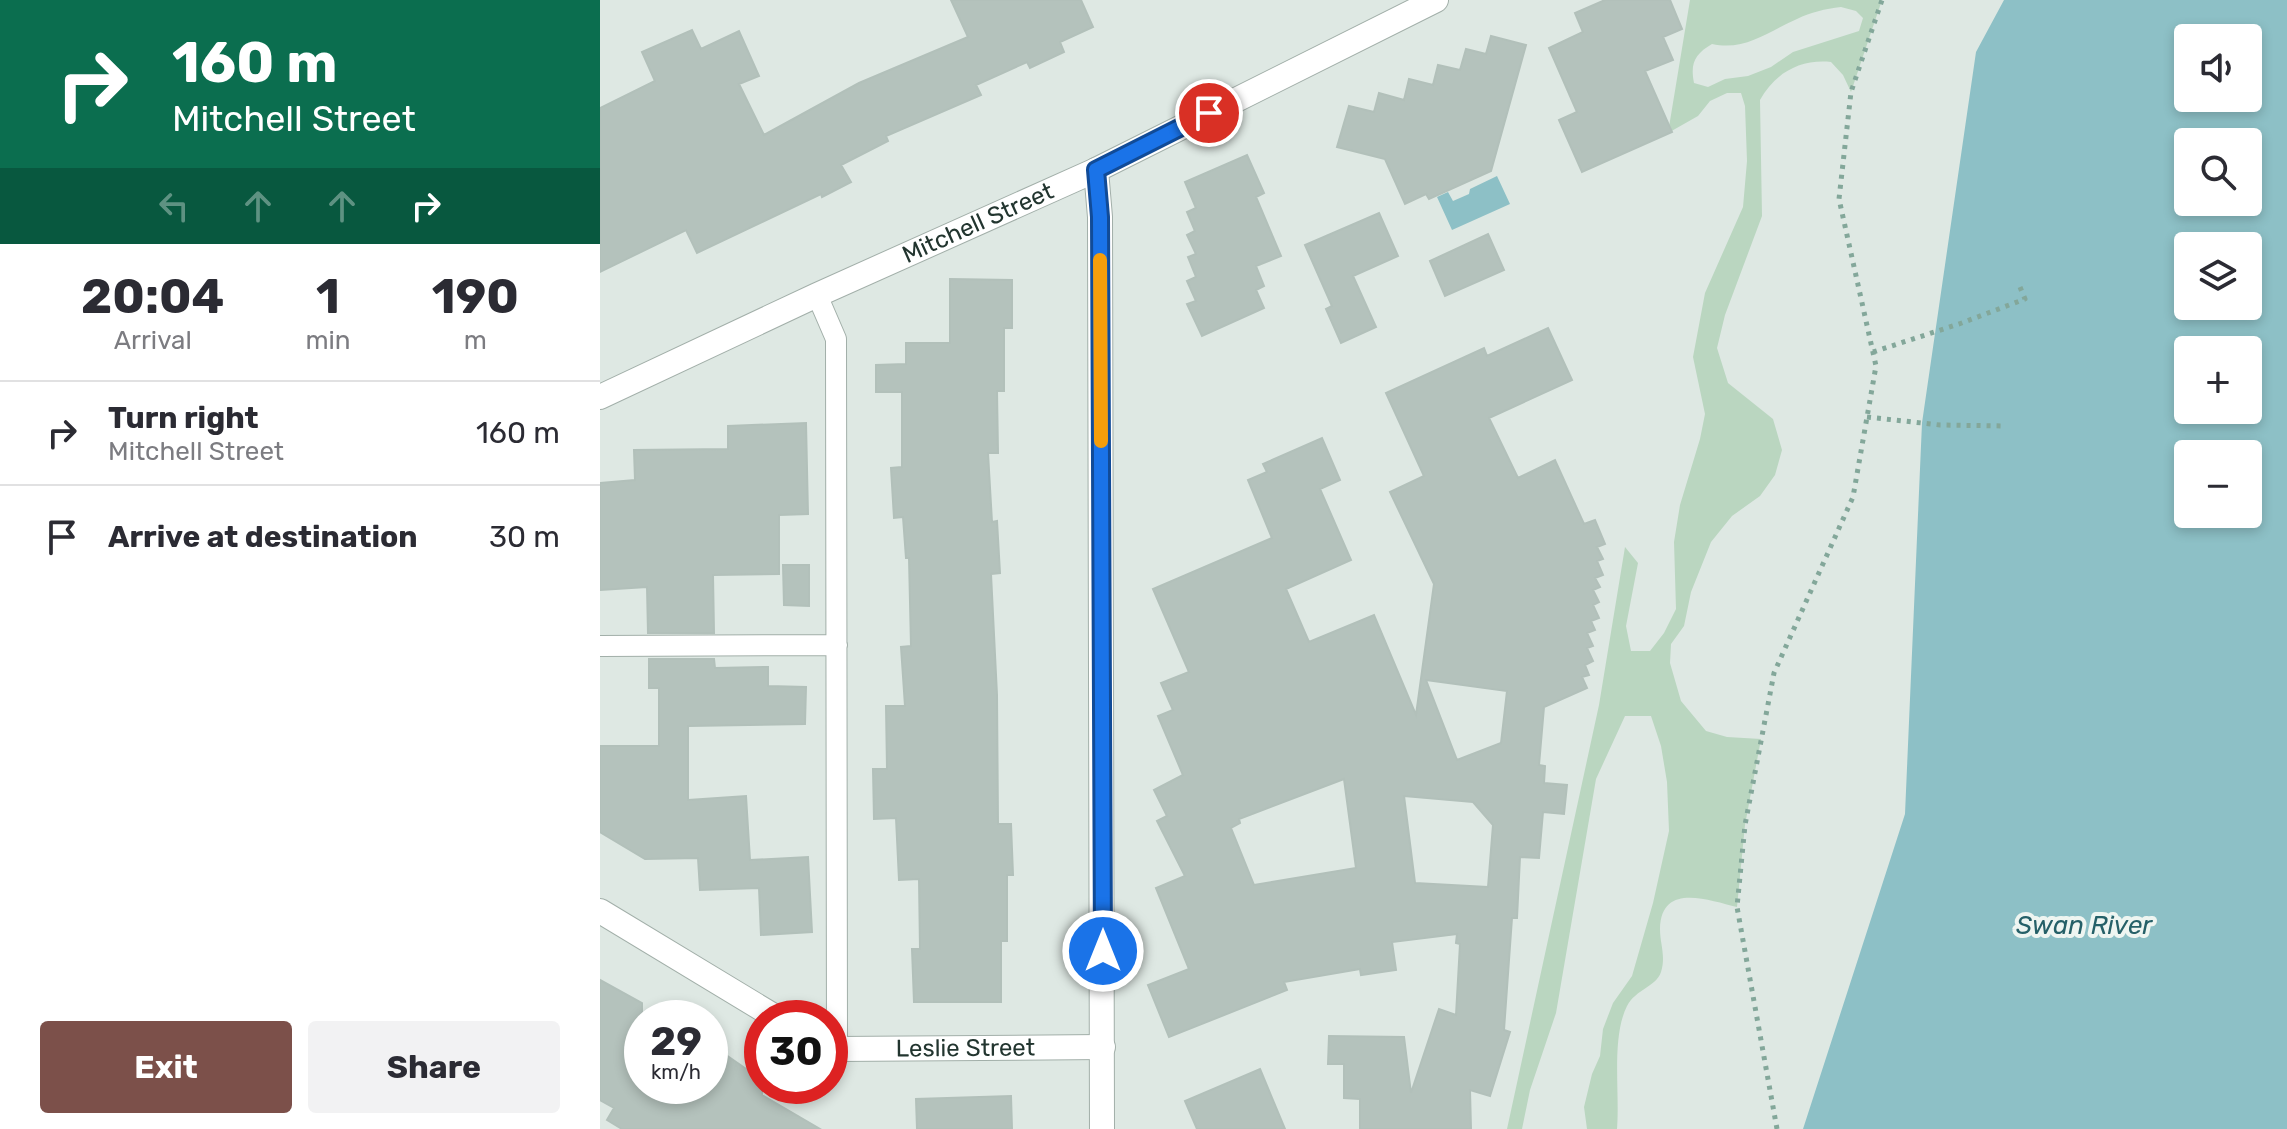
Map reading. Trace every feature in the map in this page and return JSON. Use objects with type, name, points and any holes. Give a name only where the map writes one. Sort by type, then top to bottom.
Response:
[{"type":"street","name":"Mitchell Street","points":[[600,397],[817,295],[1096,170],[1436,0]]},
{"type":"street","points":[[1096,170],[1100,217],[1102,1129]]},
{"type":"street","points":[[600,911],[747,1000]]},
{"type":"street","name":"Leslie Street","points":[[848,1047],[1103,1047]]},
{"type":"lane","points":[[817,295],[836,339],[834,1000]]},
{"type":"lane","points":[[600,646],[837,645]]},
{"type":"path","points":[[1777,1129],[1737,907],[1745,825],[1774,673],[1853,497],[1876,366],[1839,199],[1851,92],[1882,0]]},
{"type":"path","points":[[1873,352],[2025,299],[2020,287]]},
{"type":"path","points":[[1867,417],[1940,425],[2006,426]]},
{"type":"green space","points":[[1690,0],[1882,0],[1851,92],[1843,75],[1831,62],[1820,62],[1799,66],[1781,75],[1760,100],[1762,216],[1725,315],[1717,348],[1728,383],[1773,419],[1782,450],[1775,475],[1760,496],[1732,516],[1711,542],[1691,592],[1684,626],[1671,644],[1670,663],[1681,701],[1706,731],[1727,737],[1761,739],[1745,825],[1737,907],[1700,898],[1677,900],[1668,905],[1662,914],[1660,929],[1661,972],[1655,981],[1631,1000],[1622,1019],[1618,1049],[1617,1129],[1587,1129],[1584,1107],[1600,1056],[1603,1029],[1613,1003],[1632,976],[1669,831],[1667,782],[1661,746],[1651,716],[1625,716],[1596,779],[1556,1013],[1530,1090],[1522,1129],[1507,1129],[1599,705],[1625,547],[1638,563],[1626,626],[1631,651],[1650,651],[1664,633],[1676,609],[1674,542],[1680,505],[1705,414],[1693,357],[1705,293],[1743,207],[1747,161],[1745,106],[1741,93],[1727,93],[1710,101],[1698,116],[1668,133]],"holes":[[[1841,7],[1856,11],[1863,18],[1859,31],[1793,52],[1771,67],[1748,76],[1725,79],[1708,87],[1694,83],[1695,60],[1712,44],[1746,43],[1824,10]]]},
{"type":"water","name":"Swan River","points":[[2004,0],[2287,0],[2287,1129],[1803,1129],[1905,814],[1922,423],[1976,52]]},
{"type":"water","points":[[1497,176],[1510,204],[1452,230],[1437,197],[1448,192],[1453,201]]},
{"type":"building","points":[[951,0],[1081,0],[1093,27],[1060,42],[1064,52],[1030,68],[1027,62],[976,85],[981,95],[886,136],[888,141],[841,165],[851,182],[822,197],[821,194],[697,253],[686,230],[600,272],[600,108],[655,81],[642,52],[692,30],[701,49],[739,31],[759,76],[739,84],[764,135],[859,83],[968,37]]},
{"type":"building","points":[[1605,0],[1670,0],[1682,29],[1663,37],[1673,60],[1645,71],[1672,132],[1582,172],[1559,120],[1577,112],[1549,48],[1583,32],[1575,13]]},
{"type":"building","points":[[1491,36],[1526,45],[1491,171],[1429,199],[1426,194],[1405,204],[1385,159],[1337,147],[1349,106],[1374,112],[1379,93],[1404,100],[1409,79],[1433,85],[1438,65],[1460,70],[1466,49],[1486,54]]},
{"type":"building","points":[[1247,155],[1264,193],[1256,197],[1281,256],[1256,266],[1264,286],[1256,290],[1264,308],[1202,336],[1187,304],[1196,301],[1187,281],[1196,277],[1188,257],[1196,254],[1187,235],[1195,231],[1187,212],[1196,208],[1185,182]]},
{"type":"building","points":[[1379,213],[1398,256],[1353,276],[1376,327],[1341,343],[1326,309],[1332,306],[1305,245]]},
{"type":"building","points":[[1488,234],[1504,270],[1445,296],[1430,261]]},
{"type":"building","points":[[950,279],[1012,280],[1012,328],[1004,328],[1004,391],[997,391],[998,453],[988,453],[992,522],[997,521],[1000,573],[991,574],[997,695],[998,824],[1011,824],[1013,875],[1007,875],[1007,941],[1001,941],[1001,1002],[914,1002],[912,949],[920,949],[919,879],[899,880],[896,818],[874,819],[873,769],[887,769],[886,706],[905,706],[901,647],[911,646],[909,558],[906,558],[903,517],[894,518],[891,468],[902,467],[902,392],[876,392],[876,365],[906,364],[906,343],[950,343]]},
{"type":"building","points":[[1548,328],[1572,380],[1489,418],[1518,478],[1555,460],[1584,524],[1595,520],[1605,544],[1597,547],[1603,559],[1597,561],[1603,575],[1595,578],[1600,587],[1593,590],[1599,602],[1593,605],[1599,618],[1591,621],[1595,630],[1587,633],[1593,646],[1587,648],[1593,661],[1585,665],[1589,675],[1582,677],[1587,688],[1544,707],[1539,765],[1545,766],[1544,783],[1567,785],[1564,814],[1543,812],[1539,858],[1520,857],[1517,918],[1512,918],[1504,1030],[1510,1032],[1490,1096],[1470,1090],[1471,1129],[1360,1129],[1360,1099],[1344,1098],[1344,1064],[1328,1064],[1329,1036],[1404,1037],[1411,1093],[1439,1009],[1456,1015],[1460,944],[1456,943],[1457,934],[1392,942],[1396,970],[1361,975],[1360,969],[1284,982],[1287,990],[1169,1037],[1148,985],[1189,969],[1156,888],[1185,876],[1157,821],[1167,816],[1154,790],[1183,775],[1158,716],[1173,710],[1161,683],[1189,672],[1153,589],[1272,538],[1248,480],[1267,472],[1263,464],[1322,438],[1340,480],[1320,489],[1351,560],[1286,589],[1309,642],[1374,615],[1416,715],[1434,584],[1390,492],[1424,476],[1386,393],[1484,348],[1487,356]],"holes":[[[1426,680],[1507,691],[1501,743],[1457,760]],[[1344,779],[1356,868],[1254,885],[1231,828],[1240,823],[1239,819]],[[1404,796],[1473,802],[1493,825],[1488,887],[1415,883]]]},
{"type":"building","points":[[806,423],[808,514],[779,515],[779,574],[713,575],[714,633],[648,633],[647,587],[600,590],[600,483],[635,480],[634,450],[728,449],[728,426]]},
{"type":"building","points":[[783,565],[809,565],[809,606],[784,605]]},
{"type":"building","points":[[649,659],[714,659],[715,668],[768,667],[768,686],[806,687],[805,724],[688,726],[688,800],[746,796],[750,860],[808,857],[812,932],[761,935],[759,888],[700,890],[698,858],[645,859],[600,832],[600,746],[659,746],[659,688],[649,688]]},
{"type":"building","points":[[600,980],[637,1000],[624,1000],[624,1104],[728,1104],[728,1056],[744,1068],[744,1104],[777,1104],[820,1129],[622,1129],[607,1120],[614,1108],[600,1100]]},
{"type":"building","points":[[1260,1069],[1285,1129],[1197,1129],[1185,1101]]},
{"type":"building","points":[[1011,1096],[1012,1129],[917,1129],[916,1099]]},
{"type":"slow traffic","points":[[1100,260],[1101,441]]},
{"type":"route","points":[[1103,951],[1100,217],[1096,170],[1209,113]]}]
